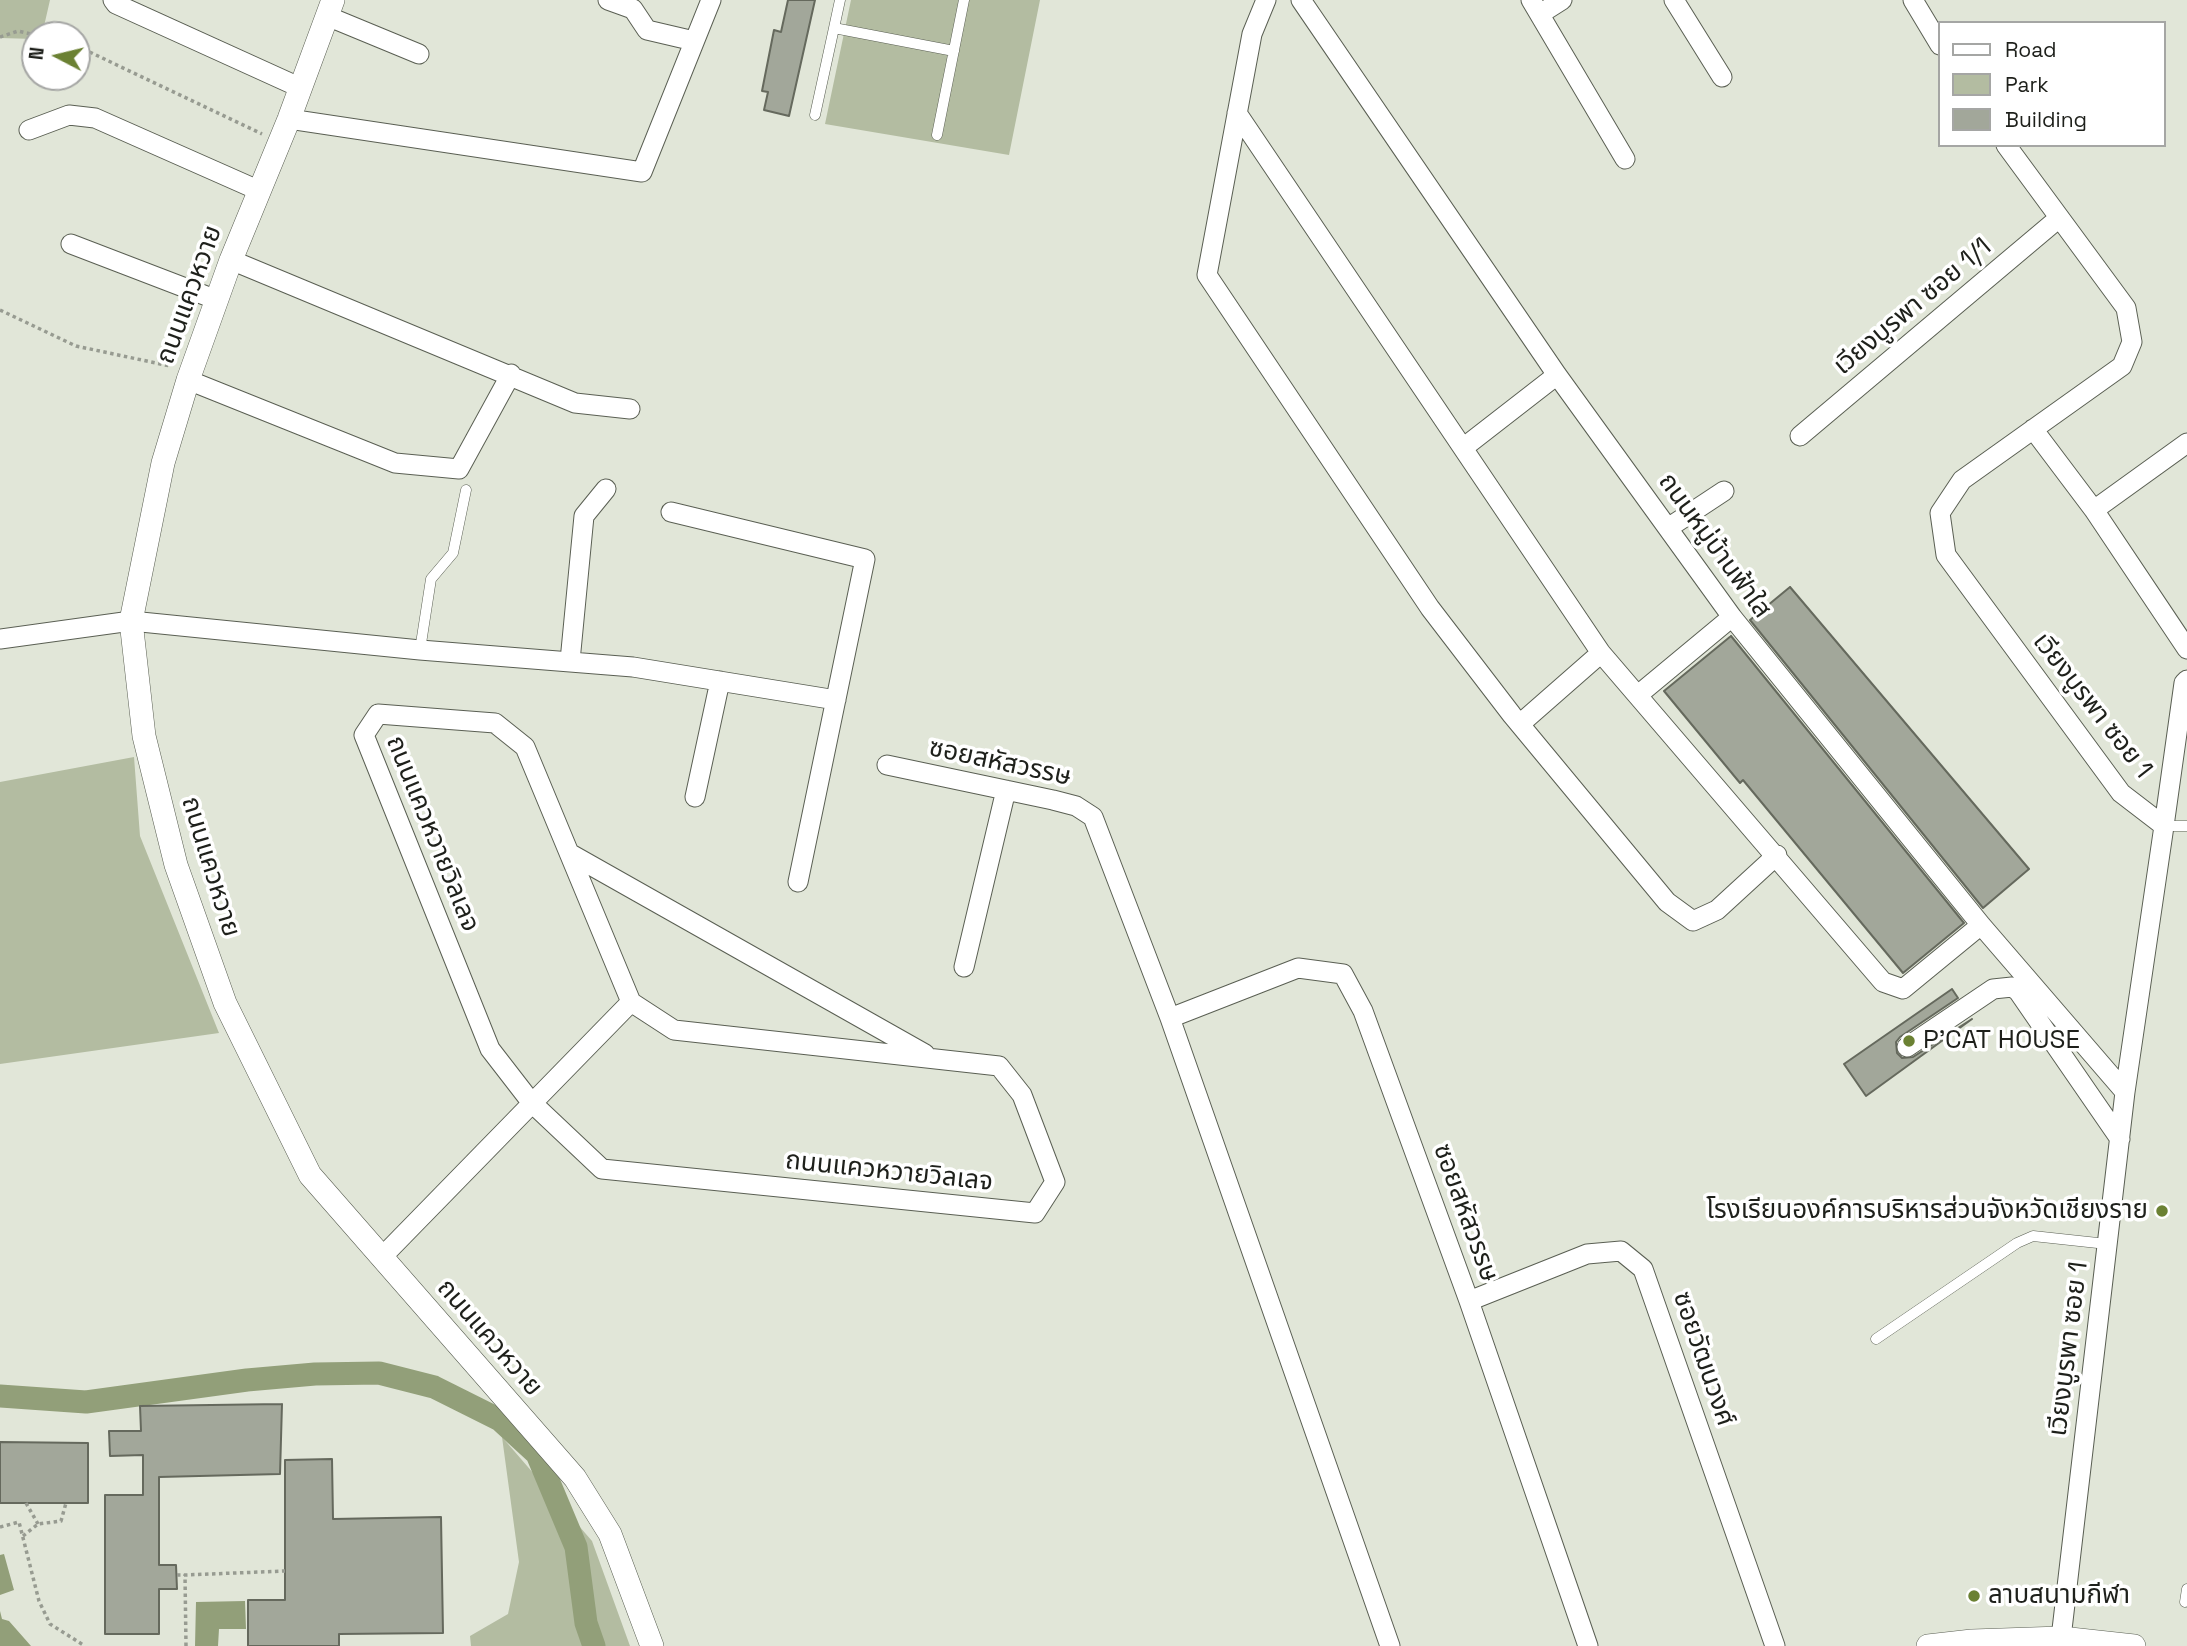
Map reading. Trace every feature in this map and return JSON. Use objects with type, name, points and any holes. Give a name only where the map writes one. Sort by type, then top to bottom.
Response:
[{"type":"street","points":[[113,0],[116,4],[301,88]]},
{"type":"street","points":[[608,0],[633,9],[646,30],[694,41]]},
{"type":"street","points":[[289,118],[642,172],[711,0]]},
{"type":"street","points":[[1266,0],[1252,34],[1207,275],[1430,608],[1520,724],[1667,902],[1693,921],[1717,910],[1777,855]]},
{"type":"street","name":"ถนนหมู่บ้านฟ้าใส","points":[[1301,0],[1558,375],[1732,617],[1981,925],[2125,1092]]},
{"type":"street","points":[[1562,0],[1535,7],[1625,159]]},
{"type":"street","points":[[1674,0],[1722,77]]},
{"type":"street","points":[[1913,0],[1938,42]]},
{"type":"street","points":[[330,8],[419,54]]},
{"type":"street","name":"ถนนแควหวาย","points":[[330,8],[301,88],[231,260],[190,375],[163,463],[131,621],[144,736],[176,865],[225,1003],[310,1175],[575,1478],[610,1534],[652,1646]]},
{"type":"street","points":[[1237,113],[1601,653],[1777,855],[1883,982],[1903,989],[1981,925]]},
{"type":"street","points":[[29,130],[69,115],[95,118],[260,191]]},
{"type":"street","name":"เวียงบูรพา ซอย 1","points":[[2007,147],[2126,308],[2132,342],[2122,366],[1962,480],[1940,513],[1946,555],[2121,793],[2164,826],[2125,1092],[2061,1638]]},
{"type":"street","name":"เวียงบูรพา ซอย 1/1","points":[[1800,436],[2059,218]]},
{"type":"street","points":[[71,244],[217,300]]},
{"type":"street","points":[[231,260],[511,374],[575,403],[630,410]]},
{"type":"street","points":[[190,375],[395,463],[459,469],[511,374]]},
{"type":"street","points":[[1463,448],[1558,375]]},
{"type":"street","points":[[2033,429],[2180,624],[2187,649]]},
{"type":"street","points":[[2094,510],[2187,443]]},
{"type":"street","points":[[570,661],[584,516],[606,489]]},
{"type":"street","points":[[1668,528],[1724,491]]},
{"type":"street","points":[[671,512],[864,559],[798,882]]},
{"type":"street","points":[[1638,695],[1732,617]]},
{"type":"street","points":[[0,639],[131,621],[420,650],[633,667],[836,700]]},
{"type":"street","points":[[1520,724],[1601,653]]},
{"type":"street","points":[[2164,826],[2184,683],[2187,680]]},
{"type":"street","points":[[695,797],[720,681]]},
{"type":"street","name":"ถนนแควหวายวิลเลจ","points":[[378,715],[495,723],[525,747],[569,853],[631,1002],[674,1030],[999,1066],[1022,1095],[1055,1182],[1035,1213],[602,1169],[531,1102],[490,1049],[364,735],[378,715]]},
{"type":"street","name":"ซอยสหัสวรรษ","points":[[887,765],[1076,806],[1093,817],[1170,1018],[1390,1646]]},
{"type":"street","points":[[964,967],[1006,790]]},
{"type":"street","name":"ถนนแควหวายวิลเลจ","points":[[569,853],[933,1059]]},
{"type":"street","name":"ซอยสหัสวรรษ","points":[[1170,1018],[1298,968],[1343,974],[1363,1011],[1469,1301],[1588,1646]]},
{"type":"street","points":[[1907,1047],[1993,989],[2012,988],[2018,991],[2120,1139]]},
{"type":"street","points":[[381,1258],[631,1002]]},
{"type":"street","name":"ซอยวัฒนวงศ์","points":[[1469,1301],[1587,1254],[1621,1251],[1643,1269],[1775,1646]]},
{"type":"street","points":[[1928,1646],[1972,1641],[2061,1638],[2134,1646]]},
{"type":"lane","points":[[815,115],[840,0]]},
{"type":"lane","points":[[937,135],[964,0]]},
{"type":"lane","points":[[834,28],[954,51]]},
{"type":"lane","points":[[420,650],[431,579],[453,553],[466,490]]},
{"type":"lane","points":[[2164,826],[2187,826]]},
{"type":"lane","points":[[1876,1339],[2017,1243],[2033,1236],[2108,1244]]},
{"type":"lane","points":[[2185,1602],[2187,1589]]},
{"type":"path","points":[[0,37],[21,32]]},
{"type":"path","points":[[91,53],[279,143]]},
{"type":"path","points":[[0,310],[76,346],[190,375]]},
{"type":"path","points":[[26,1503],[38,1524]]},
{"type":"path","points":[[23,1535],[38,1524],[61,1521],[66,1503]]},
{"type":"path","points":[[0,1527],[19,1522],[39,1601],[50,1624],[85,1646]]},
{"type":"path","points":[[177,1576],[285,1571]]},
{"type":"path","points":[[185,1575],[186,1646]]},
{"type":"green space","points":[[0,0],[50,0],[45,21],[21,21],[21,39],[0,38]]},
{"type":"green space","points":[[851,0],[1040,0],[1009,155],[825,124]]},
{"type":"green space","points":[[134,757],[140,836],[219,1033],[0,1064],[0,782]]},
{"type":"green space","points":[[502,1437],[592,1541],[630,1646],[471,1646],[470,1636],[508,1614],[519,1562]]},
{"type":"shaded area","points":[[4,1554],[14,1590],[0,1595],[0,1555]]},
{"type":"shaded area","points":[[245,1601],[246,1629],[219,1629],[218,1646],[195,1646],[196,1602]]},
{"type":"shaded area","points":[[0,1611],[2,1619],[9,1621],[31,1646],[0,1646]]},
{"type":"building","points":[[788,0],[815,0],[789,116],[764,110],[768,92],[762,91],[774,30],[781,32]]},
{"type":"building","points":[[1790,587],[2029,869],[1983,908],[1750,620]]},
{"type":"building","points":[[1731,636],[1964,923],[1903,973],[1743,780],[1740,783],[1664,691]]},
{"type":"building","name":"P'CAT HOUSE","points":[[1952,989],[1958,998],[1900,1037],[1896,1042],[1897,1053],[1902,1058],[1913,1057],[1972,1019],[1866,1096],[1844,1064]]},
{"type":"building","points":[[282,1404],[280,1474],[159,1477],[159,1565],[176,1565],[177,1589],[159,1589],[159,1634],[105,1634],[105,1495],[143,1495],[143,1455],[110,1456],[109,1431],[141,1431],[140,1406]]},
{"type":"building","points":[[0,1442],[88,1443],[88,1503],[0,1503]]},
{"type":"building","points":[[332,1459],[333,1519],[441,1517],[443,1633],[339,1634],[339,1646],[248,1646],[248,1600],[285,1600],[285,1460]]},
{"type":"waterway","points":[[0,1396],[86,1402],[247,1380],[315,1374],[379,1373],[434,1387],[500,1420],[537,1454],[576,1547],[586,1623],[594,1646]]},
{"type":"place","name":"P'CAT HOUSE","points":[[1909,1041]]},
{"type":"place","name":"โรงเรียนองค์การบริหารส่วนจังหวัดเชียงราย","points":[[2162,1211]]},
{"type":"place","name":"ลาบสนามกีฬา","points":[[1974,1596]]}]
